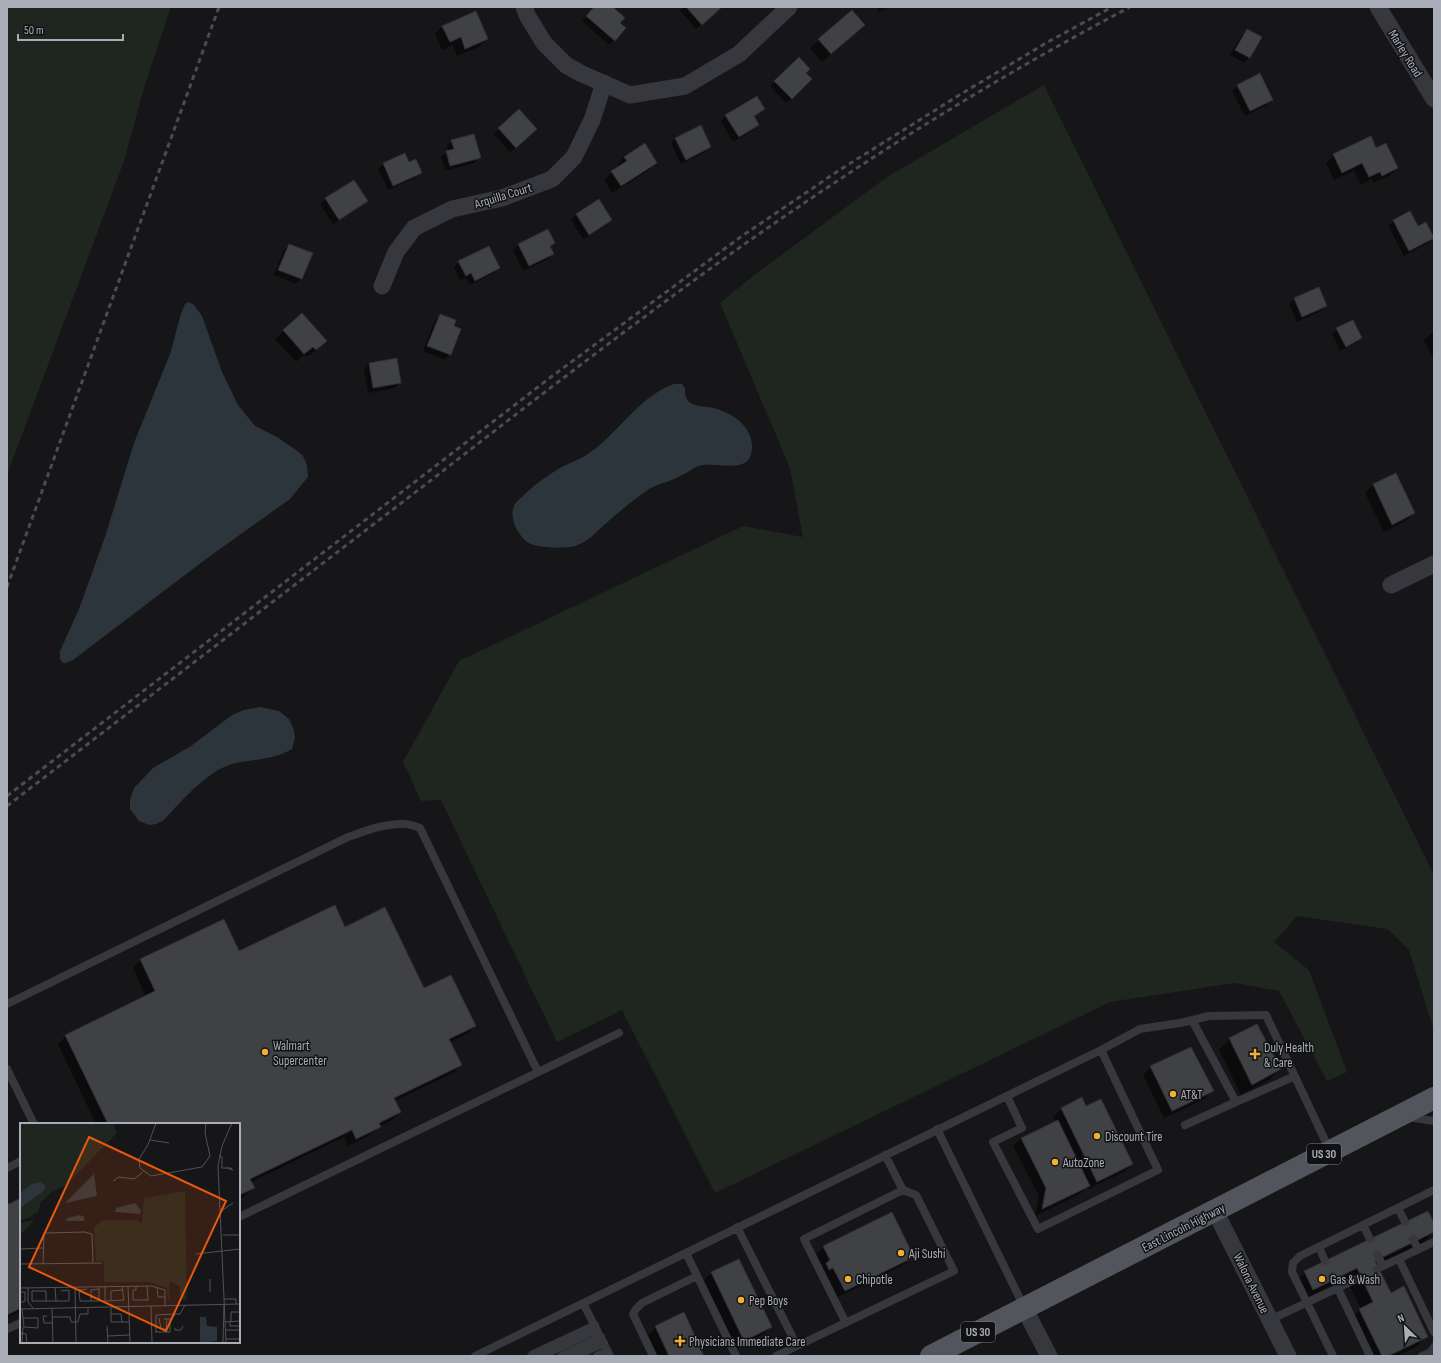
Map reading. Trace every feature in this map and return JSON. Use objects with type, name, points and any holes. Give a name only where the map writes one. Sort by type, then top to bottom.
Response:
[{"type":"main road","name":"East Lincoln Highway","points":[[931,1356],[1434,1098]]},
{"type":"street","points":[[524,7],[544,42],[566,65],[630,95],[685,86],[739,54],[789,7]]},
{"type":"street","name":"Marley Road","points":[[1378,7],[1434,99]]},
{"type":"street","name":"Arquilla Court","points":[[382,286],[396,252],[414,228],[452,209],[502,198],[552,179],[574,157],[592,120],[604,83]]},
{"type":"street","points":[[1392,585],[1434,564]]},
{"type":"street","name":"Walona Avenue","points":[[1215,1211],[1288,1356]]},
{"type":"street","points":[[1024,1308],[1049,1356]]},
{"type":"lane","points":[[7,1004],[348,837],[370,829],[388,825],[406,824],[420,828],[538,1072]]},
{"type":"lane","points":[[479,1355],[737,1227],[1102,1050],[1140,1029],[1209,1016],[1266,1015],[1330,1151]]},
{"type":"lane","points":[[1192,1020],[1236,1102]]},
{"type":"lane","points":[[240,1217],[619,1033]]},
{"type":"lane","points":[[1007,1096],[1022,1128],[993,1142],[1038,1229],[1158,1170],[1102,1050]]},
{"type":"lane","points":[[7,1068],[34,1123]]},
{"type":"lane","points":[[1185,1125],[1295,1076]]},
{"type":"lane","points":[[1398,1117],[1434,1120]]},
{"type":"lane","points":[[937,1130],[1024,1308]]},
{"type":"lane","points":[[776,1356],[954,1271],[916,1195],[903,1190],[885,1155]]},
{"type":"lane","points":[[7,1168],[20,1162]]},
{"type":"lane","points":[[846,1323],[804,1239],[903,1190]]},
{"type":"lane","points":[[1333,1356],[1292,1272],[1293,1263],[1300,1256],[1434,1190]]},
{"type":"lane","points":[[1398,1208],[1405,1222]]},
{"type":"lane","points":[[1363,1225],[1370,1239]]},
{"type":"lane","points":[[737,1227],[797,1346]]},
{"type":"lane","points":[[1413,1239],[1418,1249]]},
{"type":"lane","points":[[1377,1254],[1380,1268],[1418,1249],[1434,1243]]},
{"type":"lane","points":[[1319,1247],[1325,1261]]},
{"type":"lane","points":[[686,1253],[736,1356]]},
{"type":"lane","points":[[1399,1259],[1434,1332]]},
{"type":"lane","points":[[652,1356],[633,1314],[642,1303],[697,1276]]},
{"type":"lane","points":[[1332,1276],[1370,1356]]},
{"type":"lane","points":[[1270,1320],[1361,1277]]},
{"type":"lane","points":[[584,1303],[609,1354],[597,1356]]},
{"type":"lane","points":[[7,1329],[20,1323]]},
{"type":"lane","points":[[531,1356],[533,1354],[599,1334]]},
{"type":"lane","points":[[542,1356],[599,1334]]},
{"type":"lane","points":[[561,1356],[599,1334]]},
{"type":"lane","points":[[577,1356],[599,1334]]},
{"type":"lane","points":[[1422,1356],[1431,1352],[1434,1347]]},
{"type":"shaded area","points":[[7,7],[171,7],[144,88],[124,161],[7,475]]},
{"type":"shaded area","points":[[1044,85],[1434,875],[1434,1031],[1409,950],[1388,929],[1297,916],[1274,942],[1309,970],[1347,1072],[1327,1081],[1279,991],[1234,983],[1110,1002],[715,1193],[622,1010],[557,1042],[441,800],[421,801],[403,762],[459,661],[743,526],[803,537],[790,468],[720,303],[753,276],[887,177]]},
{"type":"shaded area","points":[[189,302],[194,305],[202,316],[222,372],[238,405],[255,426],[277,437],[303,456],[307,465],[308,477],[290,499],[206,559],[73,660],[63,663],[60,659],[60,651],[79,609],[105,537],[134,443],[170,354],[181,314],[185,304]]},
{"type":"shaded area","points":[[674,384],[682,384],[685,388],[685,394],[689,402],[695,405],[720,410],[740,421],[749,433],[751,440],[752,448],[750,457],[745,462],[738,465],[703,465],[696,467],[675,479],[652,487],[626,506],[588,540],[575,546],[558,548],[543,547],[531,544],[523,539],[517,530],[513,519],[513,509],[515,504],[532,487],[546,477],[560,468],[585,456],[597,447],[649,398]]},
{"type":"shaded area","points":[[260,707],[279,711],[289,719],[294,730],[295,738],[292,749],[278,755],[223,767],[195,788],[164,820],[156,824],[149,825],[139,821],[130,809],[130,800],[134,788],[153,768],[191,746],[232,715],[244,710]]},
{"type":"building","points":[[594,7],[613,7],[625,18],[620,23],[626,28],[615,41],[586,16]]},
{"type":"building","points":[[686,7],[722,7],[702,25]]},
{"type":"building","points":[[852,10],[865,25],[831,54],[818,39]]},
{"type":"building","points":[[476,11],[488,39],[465,49],[461,37],[450,42],[442,26]]},
{"type":"building","points":[[1247,29],[1262,37],[1250,58],[1235,50]]},
{"type":"building","points":[[799,57],[810,69],[806,73],[812,79],[792,99],[774,81]]},
{"type":"building","points":[[1260,73],[1273,100],[1250,111],[1237,85]]},
{"type":"building","points":[[757,96],[765,109],[754,116],[759,125],[739,137],[725,115]]},
{"type":"building","points":[[519,109],[537,129],[516,148],[498,128]]},
{"type":"building","points":[[701,125],[711,147],[686,160],[675,138]]},
{"type":"building","points":[[474,134],[481,158],[450,166],[446,151],[454,149],[451,140]]},
{"type":"building","points":[[1371,136],[1376,148],[1386,143],[1398,168],[1382,176],[1380,172],[1369,177],[1362,163],[1342,173],[1333,154]]},
{"type":"building","points":[[645,143],[657,163],[621,186],[611,171],[627,161],[624,157]]},
{"type":"building","points":[[405,153],[409,162],[416,159],[422,173],[393,186],[383,163]]},
{"type":"building","points":[[354,180],[368,201],[339,220],[325,198]]},
{"type":"building","points":[[599,199],[612,220],[589,235],[576,214]]},
{"type":"building","points":[[1410,211],[1418,226],[1426,222],[1434,238],[1409,251],[1393,220]]},
{"type":"building","points":[[548,229],[555,243],[550,246],[554,254],[529,266],[518,244]]},
{"type":"building","points":[[289,244],[313,253],[302,279],[278,270]]},
{"type":"building","points":[[489,246],[500,268],[475,281],[471,273],[466,276],[458,261]]},
{"type":"building","points":[[1319,287],[1327,306],[1302,317],[1294,298]]},
{"type":"building","points":[[302,313],[327,341],[316,350],[313,347],[304,354],[283,330]]},
{"type":"building","points":[[440,314],[456,320],[454,326],[461,329],[451,355],[427,346]]},
{"type":"building","points":[[1353,320],[1362,338],[1346,347],[1336,328]]},
{"type":"building","points":[[397,358],[401,383],[373,388],[369,363]]},
{"type":"building","points":[[1396,473],[1415,513],[1392,525],[1373,484]]},
{"type":"building","name":"Walmart Supercenter","points":[[335,905],[345,927],[385,907],[424,988],[451,975],[476,1026],[449,1039],[462,1065],[394,1098],[401,1112],[379,1123],[381,1127],[356,1139],[352,1130],[250,1179],[255,1188],[240,1195],[240,1123],[108,1123],[65,1035],[155,991],[140,959],[224,919],[239,951]]},
{"type":"building","name":"Duly Health & Care","points":[[1257,1024],[1281,1069],[1252,1085],[1229,1038]]},
{"type":"building","points":[[1191,1047],[1214,1091],[1172,1111],[1150,1066]]},
{"type":"building","name":"Discount Tire","points":[[1082,1097],[1086,1106],[1101,1099],[1133,1164],[1097,1182],[1061,1108]]},
{"type":"building","name":"AutoZone","points":[[1058,1120],[1090,1186],[1042,1209],[1046,1188],[1021,1138]]},
{"type":"building","points":[[20,1198],[20,1308],[7,1315],[7,1203],[9,1204]]},
{"type":"building","name":"Gas & Wash","points":[[1428,1211],[1434,1223],[1434,1232],[1375,1261],[1391,1293],[1404,1286],[1428,1337],[1388,1356],[1382,1356],[1359,1309],[1373,1302],[1357,1268],[1313,1290],[1304,1271]]},
{"type":"building","points":[[892,1212],[914,1257],[845,1291],[833,1268],[829,1270],[826,1263],[830,1260],[823,1246]]},
{"type":"building","name":"Pep Boys","points":[[739,1259],[772,1327],[744,1341],[711,1272]]},
{"type":"building","name":"Physicians Immediate Care","points":[[684,1312],[704,1356],[669,1356],[655,1326]]},
{"type":"railway","points":[[7,587],[219,7]]},
{"type":"railway","points":[[7,796],[551,377],[742,236],[838,171],[961,94],[1046,43],[1112,7]]},
{"type":"railway","points":[[7,806],[547,390],[626,330],[746,243],[792,211],[934,119],[1031,61],[1130,7]]},
{"type":"place","name":"Walmart Supercenter","points":[[265,1052]]},
{"type":"place","name":"Duly Health & Care","points":[[1255,1054]]},
{"type":"place","name":"AT&T","points":[[1173,1094]]},
{"type":"place","name":"Discount Tire","points":[[1097,1136]]},
{"type":"place","name":"AutoZone","points":[[1055,1162]]},
{"type":"place","name":"Aji Sushi","points":[[901,1253]]},
{"type":"place","name":"Chipotle","points":[[848,1279]]},
{"type":"place","name":"Gas & Wash","points":[[1322,1279]]},
{"type":"place","name":"Pep Boys","points":[[741,1300]]},
{"type":"place","name":"Physicians Immediate Care","points":[[680,1341]]}]
